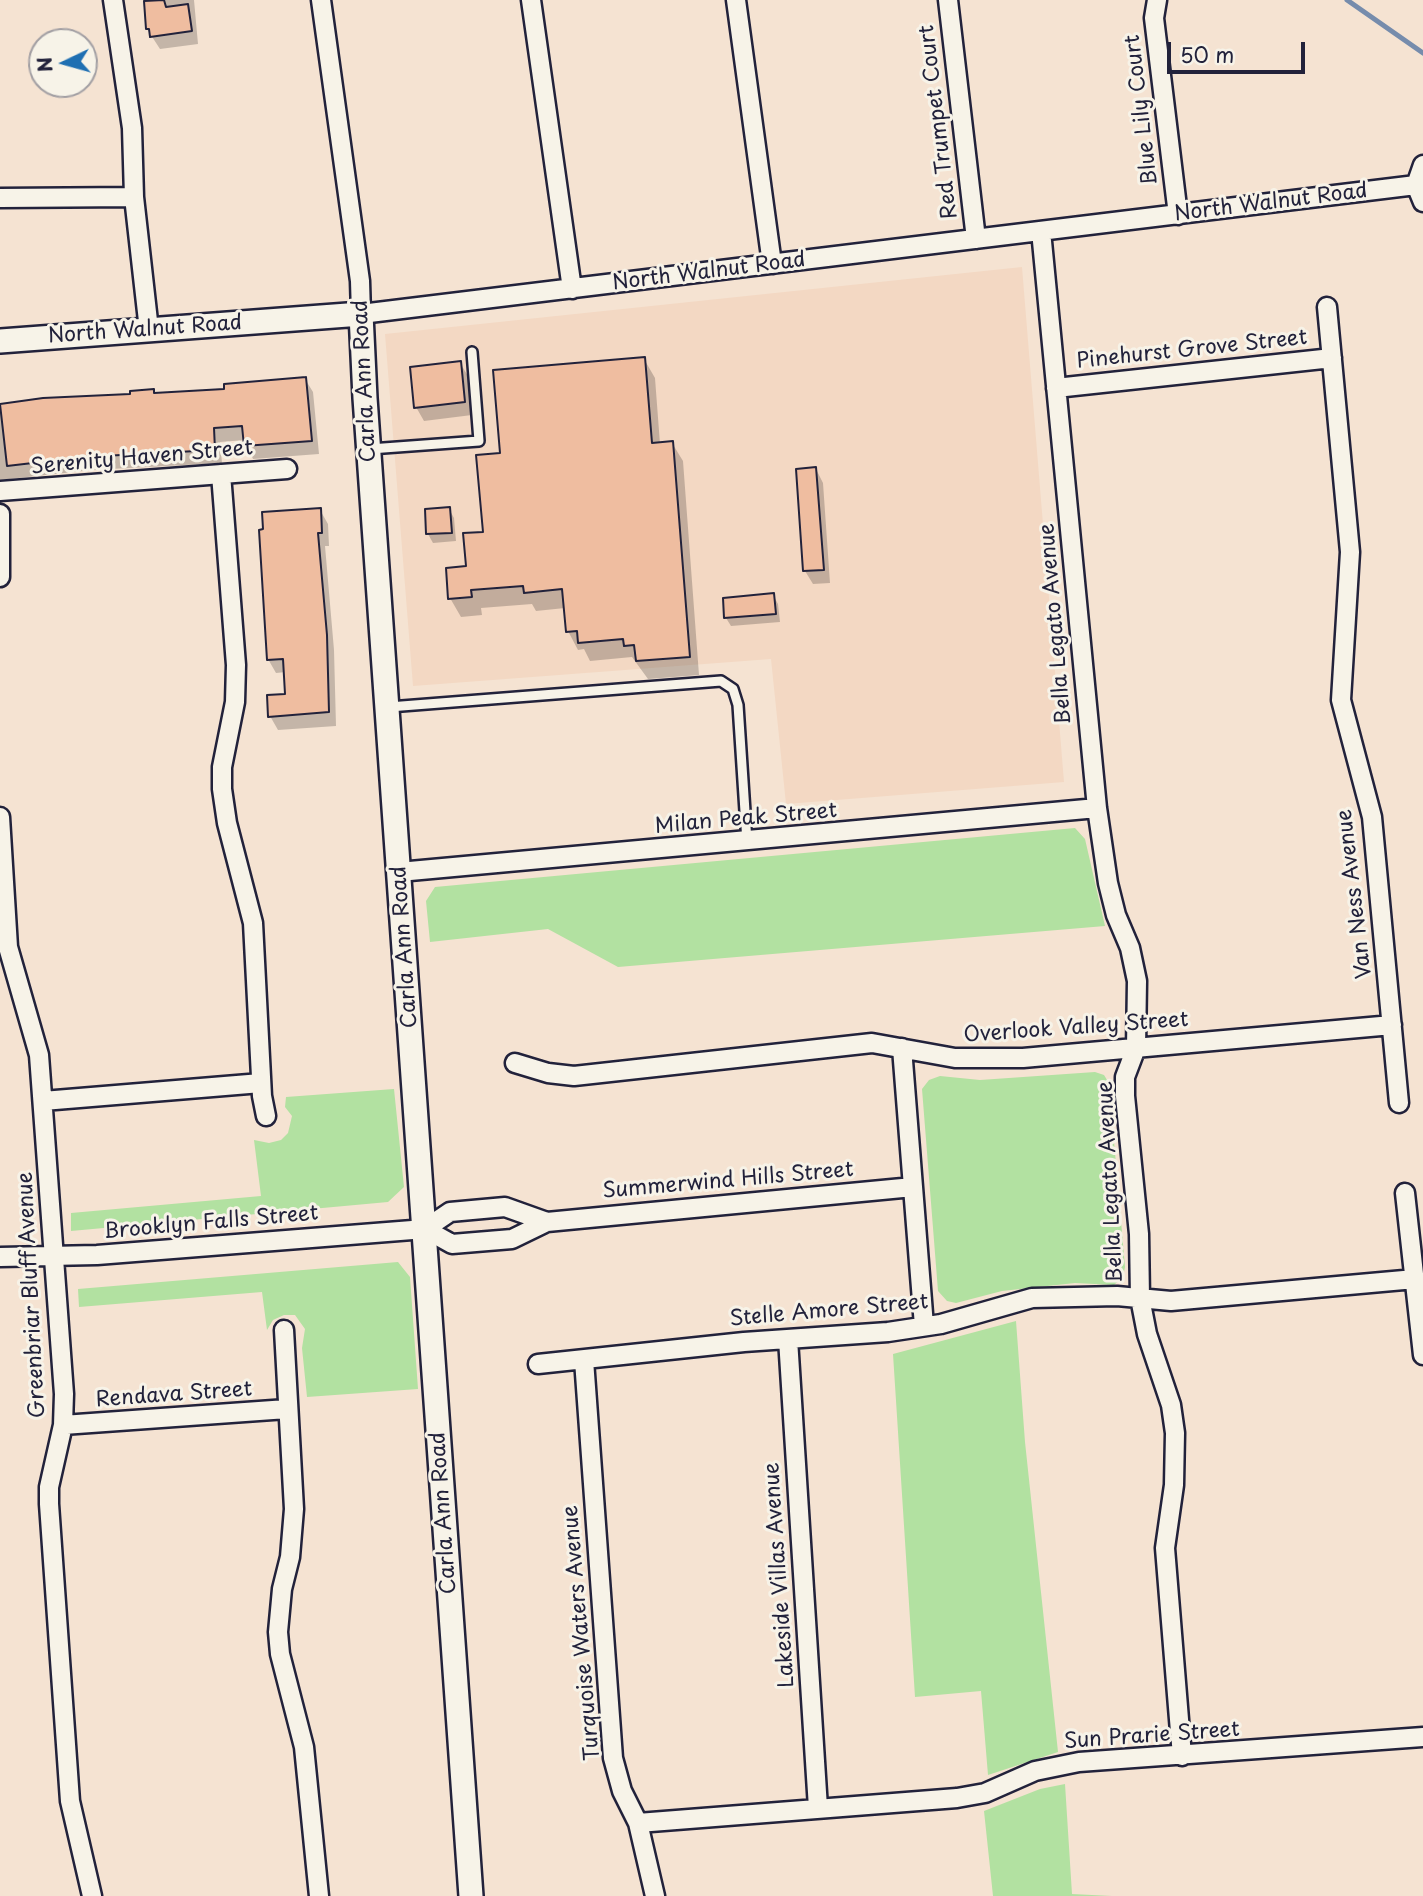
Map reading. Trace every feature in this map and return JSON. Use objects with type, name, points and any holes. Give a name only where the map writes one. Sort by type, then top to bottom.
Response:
[{"type":"street","points":[[113,0],[132,128],[134,197],[149,330]]},
{"type":"street","name":"Carla Ann Road","points":[[321,0],[360,281],[368,449],[471,1896]]},
{"type":"street","points":[[531,0],[572,289]]},
{"type":"street","points":[[736,0],[772,264]]},
{"type":"street","name":"Red Trumpet Court","points":[[948,0],[976,239]]},
{"type":"street","name":"Blue Lily Court","points":[[1157,0],[1154,18],[1178,215]]},
{"type":"street","points":[[1423,165],[1416,185],[1423,202]]},
{"type":"street","name":"North Walnut Road","points":[[0,341],[362,313],[1416,185]]},
{"type":"street","points":[[0,198],[134,197]]},
{"type":"street","name":"Bella Legato Avenue","points":[[1041,231],[1097,808],[1108,883],[1116,915],[1130,948],[1137,981],[1136,1048],[1125,1077],[1125,1096],[1139,1234],[1140,1298],[1147,1334],[1171,1405],[1175,1433],[1174,1485],[1165,1548],[1182,1756]]},
{"type":"street","name":"Van Ness Avenue","points":[[1327,307],[1350,572],[1341,700],[1372,817],[1399,1102]]},
{"type":"street","name":"Pinehurst Grove Street","points":[[1056,388],[1332,358]]},
{"type":"street","name":"Serenity Haven Street","points":[[0,491],[287,469]]},
{"type":"street","points":[[221,474],[236,665],[235,702],[222,767],[222,789],[225,814],[250,901],[253,923],[261,1083],[266,1116]]},
{"type":"street","points":[[0,514],[0,577]]},
{"type":"street","name":"Milan Peak Street","points":[[399,872],[1097,808]]},
{"type":"street","name":"Greenbriar Bluff Avenue","points":[[0,817],[8,947],[39,1055],[43,1101],[63,1425],[49,1487],[49,1504],[70,1801],[92,1896]]},
{"type":"street","name":"Overlook Valley Street","points":[[515,1063],[548,1073],[574,1076],[850,1043],[872,1043],[955,1058],[985,1058],[1136,1048],[1392,1025]]},
{"type":"street","points":[[902,1048],[924,1326]]},
{"type":"street","points":[[43,1101],[261,1083]]},
{"type":"street","name":"Summerwind Hills Street","points":[[547,1222],[505,1207],[450,1212],[425,1229],[452,1244],[512,1239],[547,1222],[913,1187]]},
{"type":"street","points":[[1405,1193],[1423,1356]]},
{"type":"street","name":"Brooklyn Falls Street","points":[[0,1257],[54,1257],[425,1229]]},
{"type":"street","name":"Stelle Amore Street","points":[[538,1364],[924,1326],[1032,1298],[1140,1298],[1171,1301],[1415,1279]]},
{"type":"street","points":[[284,1330],[294,1509],[290,1557],[282,1589],[278,1632],[280,1654],[304,1747],[319,1896]]},
{"type":"street","name":"Lakeside Villas Avenue","points":[[788,1339],[818,1808]]},
{"type":"street","name":"Turquoise Waters Avenue","points":[[584,1360],[613,1758],[622,1791],[638,1823],[655,1896]]},
{"type":"street","name":"Rendava Street","points":[[63,1425],[287,1409]]},
{"type":"street","name":"Sun Prarie Street","points":[[638,1823],[957,1798],[985,1793],[1035,1771],[1060,1765],[1423,1737]]},
{"type":"lane","points":[[368,449],[479,441],[472,352]]},
{"type":"lane","points":[[388,707],[721,681],[733,689],[738,705],[747,842]]},
{"type":"shaded area","points":[[1022,267],[1064,782],[786,804],[771,659],[413,686],[385,334]]},
{"type":"green space","points":[[1075,828],[1085,839],[1105,926],[618,967],[548,929],[430,942],[426,901],[435,887]]},
{"type":"green space","points":[[1095,1072],[1104,1075],[1112,1088],[1111,1107],[1125,1267],[1123,1277],[1114,1285],[1075,1283],[1002,1291],[956,1303],[947,1301],[938,1291],[922,1089],[929,1080],[940,1076],[980,1080]]},
{"type":"green space","points":[[394,1089],[404,1187],[388,1202],[71,1231],[71,1213],[261,1196],[254,1140],[269,1143],[281,1140],[288,1133],[292,1116],[285,1107],[286,1097]]},
{"type":"green space","points":[[398,1262],[410,1277],[418,1389],[307,1397],[302,1348],[305,1329],[295,1315],[284,1315],[273,1320],[267,1330],[262,1292],[79,1307],[78,1289]]},
{"type":"green space","points":[[1016,1321],[1025,1442],[1058,1752],[988,1775],[981,1691],[915,1697],[893,1354]]},
{"type":"green space","points":[[1065,1784],[1072,1894],[1112,1896],[993,1896],[984,1811],[1040,1789]]},
{"type":"building","points":[[164,0],[166,7],[188,4],[192,31],[150,37],[149,29],[146,29],[144,1]]},
{"type":"building","points":[[645,357],[652,443],[673,441],[690,657],[636,661],[634,645],[624,646],[623,639],[578,643],[577,631],[566,632],[562,589],[524,593],[523,586],[471,590],[472,597],[448,599],[446,568],[466,566],[463,533],[483,532],[476,455],[500,453],[493,370]]},
{"type":"building","points":[[461,361],[465,402],[414,408],[410,367]]},
{"type":"building","points":[[306,377],[312,441],[244,446],[242,426],[214,428],[215,450],[84,457],[7,466],[0,404],[43,398],[130,394],[130,391],[154,389],[154,393],[224,389],[224,384]]},
{"type":"building","points":[[816,467],[824,570],[803,571],[796,469]]},
{"type":"building","points":[[450,507],[452,533],[426,534],[425,509]]},
{"type":"building","points":[[321,508],[322,533],[318,533],[327,635],[329,712],[268,717],[267,695],[285,694],[283,659],[267,660],[259,530],[263,529],[262,512]]},
{"type":"building","points":[[774,593],[776,614],[724,618],[723,598]]},
{"type":"waterway","points":[[1347,0],[1423,53]]}]
